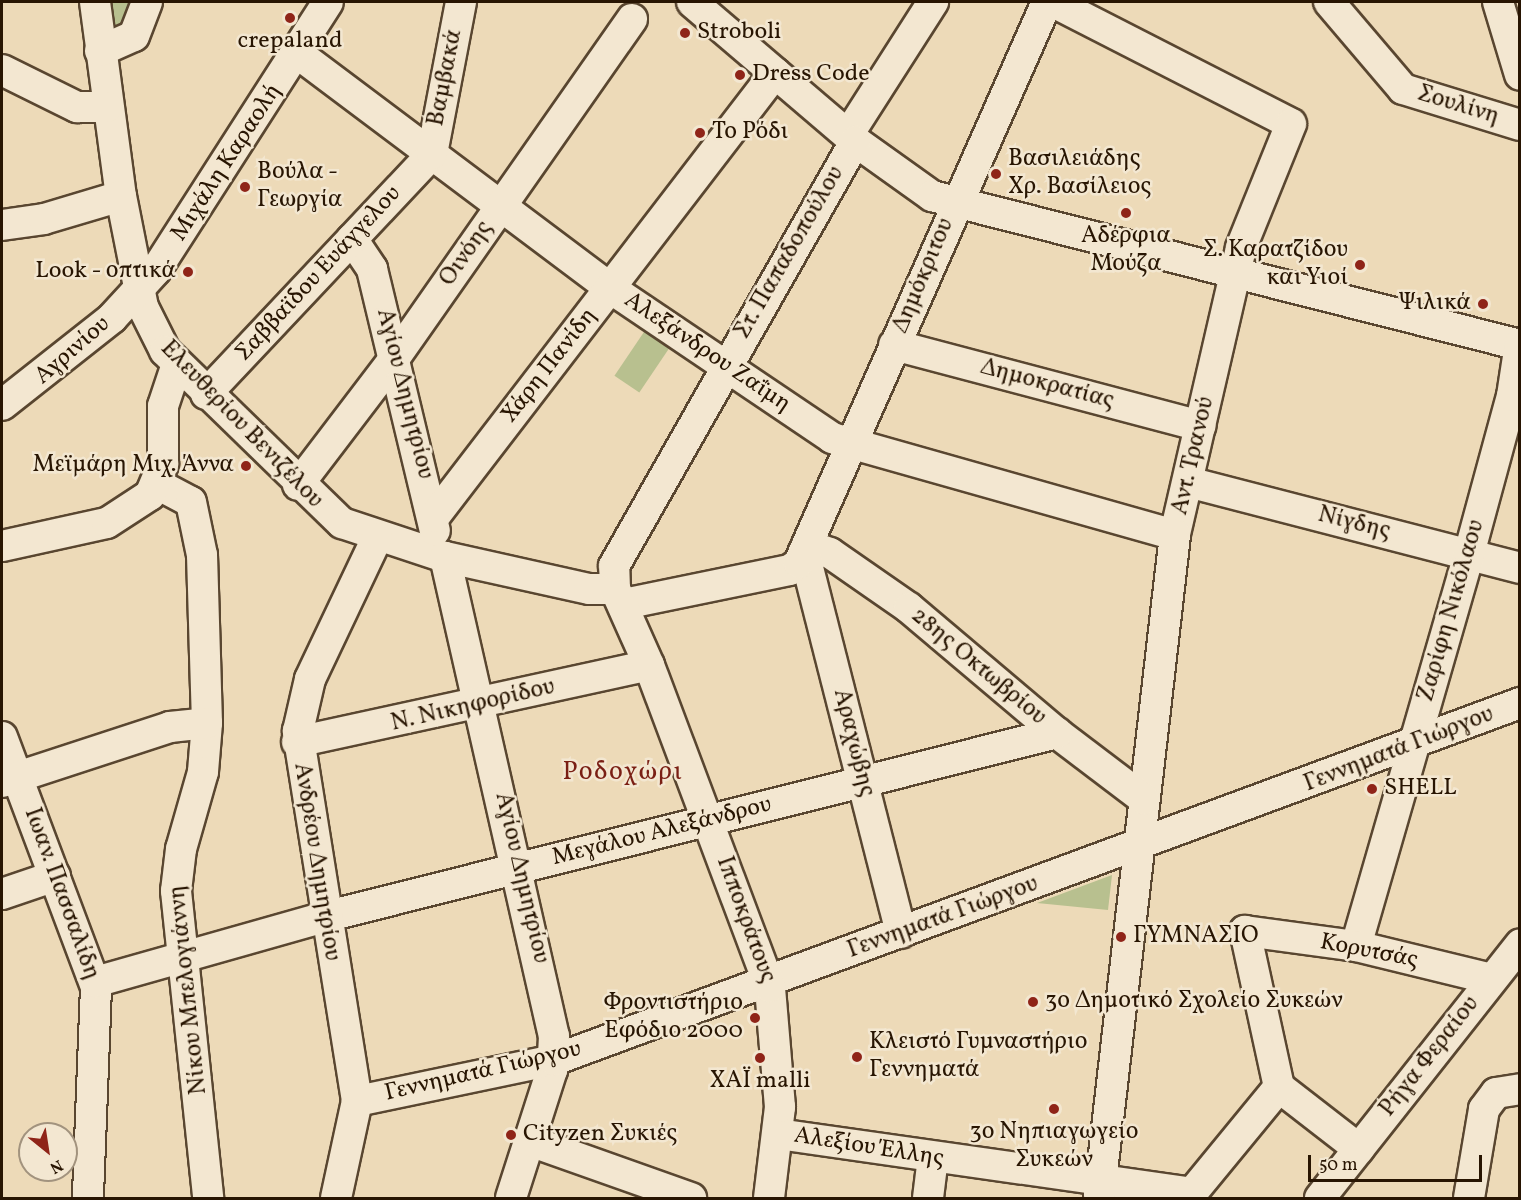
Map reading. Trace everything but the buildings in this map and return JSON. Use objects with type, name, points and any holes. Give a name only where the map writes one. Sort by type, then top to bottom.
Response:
[{"type":"street","name":"Ελευθερίου Βενιζέλου","points":[[95,2],[107,107],[139,290],[151,329],[177,364],[329,516],[377,538],[441,556],[619,596]]},
{"type":"street","points":[[100,51],[134,36],[147,2]]},
{"type":"street","name":"Μιχάλη Καραολή","points":[[139,290],[212,189],[328,2]]},
{"type":"street","name":"Βαμβακά","points":[[432,154],[461,2]]},
{"type":"street","points":[[692,2],[851,138],[918,189],[955,204],[1519,344]]},
{"type":"street","name":"Στ. Παπαδοπούλου","points":[[619,596],[614,566],[625,541],[851,138],[933,2]]},
{"type":"street","name":"Δημόκριτου","points":[[806,549],[955,204],[1047,2]]},
{"type":"street","name":"Αντ. Τρανού","points":[[1053,2],[1291,124],[1234,273],[1175,535],[1101,1190]]},
{"type":"street","name":"Σουλίνη","points":[[1329,2],[1403,89],[1520,125]]},
{"type":"street","points":[[1498,2],[1520,75]]},
{"type":"street","name":"Οινόης","points":[[298,485],[394,359],[632,19]]},
{"type":"street","name":"Αλεξάνδρου Ζαΐμη","points":[[297,53],[610,288],[850,447],[1175,535]]},
{"type":"street","points":[[2,70],[77,107],[107,107]]},
{"type":"street","name":"Χάρη Πανίδη","points":[[434,517],[775,73]]},
{"type":"street","name":"Σαββαϊδου Ευάγγελου","points":[[206,394],[432,154]]},
{"type":"street","points":[[2,225],[44,219],[121,196]]},
{"type":"street","name":"Αγίου Δημητρίου","points":[[352,240],[372,269],[434,517],[441,556],[480,705],[551,1014],[554,1060],[511,1198]]},
{"type":"street","name":"Αγρινίου","points":[[2,405],[26,390],[139,290]]},
{"type":"street","name":"Ζαρίφη Νικόλαου","points":[[1356,946],[1512,396],[1519,344]]},
{"type":"street","name":"Δημοκρατίας","points":[[894,345],[1200,426]]},
{"type":"street","points":[[2,546],[117,519],[158,484],[165,452],[163,406],[177,364]]},
{"type":"street","name":"Νίγδης","points":[[1188,482],[1520,568]]},
{"type":"street","name":"Νίκου Μπελογιάννη","points":[[158,484],[188,498],[198,520],[207,723],[201,780],[178,863],[176,900],[184,957],[208,1198]]},
{"type":"street","name":"Ανδρέου Δημητρίου","points":[[336,1198],[357,1101],[324,917],[297,742],[310,679],[377,538]]},
{"type":"street","points":[[619,596],[790,570],[806,549]]},
{"type":"street","name":"28ης Οκτωβρίου","points":[[806,549],[830,553],[909,608],[1057,733],[1144,799]]},
{"type":"street","name":"Αραχώβης","points":[[806,549],[901,933]]},
{"type":"street","name":"Ιπποκράτους","points":[[619,596],[649,665],[710,820],[769,981],[778,1134],[769,1198]]},
{"type":"street","name":"Ν. Νικηφορίδου","points":[[297,742],[480,705],[649,665]]},
{"type":"street","name":"Γεννηματά Γιώργου","points":[[357,1101],[554,1060],[1138,848],[1520,703]]},
{"type":"street","points":[[10,779],[170,727],[207,723]]},
{"type":"street","name":"Μεγάλου Αλεξάνδρου","points":[[95,982],[324,917],[1057,733]]},
{"type":"street","name":"Ιωαν. Πασσαλίδη","points":[[2,737],[10,779],[55,876],[95,982],[88,1198]]},
{"type":"street","points":[[2,894],[55,876]]},
{"type":"street","name":"Κορυτσάς","points":[[1279,1088],[1245,932],[1356,946],[1491,979]]},
{"type":"street","name":"Ρήγα Φεραίου","points":[[1320,1198],[1520,945]]},
{"type":"street","points":[[1195,1196],[1279,1088],[1359,1149]]},
{"type":"street","points":[[1469,1198],[1484,1109],[1508,1091]]},
{"type":"street","name":"Αλεξίου Έλλης","points":[[778,1134],[933,1159],[1101,1190],[1195,1196]]},
{"type":"street","points":[[530,1141],[691,1198]]},
{"type":"street","points":[[928,1198],[933,1159]]},
{"type":"green space","points":[[108,2],[134,2],[128,31],[111,28]]},
{"type":"green space","points":[[648,326],[673,343],[639,393],[614,376]]},
{"type":"green space","points":[[1112,875],[1108,910],[1037,903]]},
{"type":"place","name":"crepaland","points":[[290,18]]},
{"type":"place","name":"Stroboli","points":[[685,33]]},
{"type":"place","name":"Dress Code","points":[[740,75]]},
{"type":"place","name":"Το Ρόδι","points":[[700,133]]},
{"type":"place","name":"Βασιλειάδης Χρ. Βασίλειος","points":[[996,174]]},
{"type":"place","name":"Βούλα - Γεωργία","points":[[245,187]]},
{"type":"place","name":"Αδέρφια Μούζα","points":[[1126,213]]},
{"type":"place","name":"Σ. Καρατζίδου και Υιοί","points":[[1360,265]]},
{"type":"place","name":"Look - οπτικά","points":[[188,272]]},
{"type":"place","name":"Ψιλικά","points":[[1483,304]]},
{"type":"place","name":"Μεϊμάρη Μιχ. Άννα","points":[[246,466]]},
{"type":"place","name":"SHELL","points":[[1372,789]]},
{"type":"place","name":"ΓΥΜΝΑΣΙΟ","points":[[1121,937]]},
{"type":"place","name":"3ο Δημοτικό Σχολείο Συκεών","points":[[1033,1002]]},
{"type":"place","name":"Φροντιστήριο Εφόδιο 2000","points":[[755,1018]]},
{"type":"place","name":"Κλειστό Γυμναστήριο Γεννηματά","points":[[857,1057]]},
{"type":"place","name":"ΧΑΪ malli","points":[[760,1058]]},
{"type":"place","name":"3ο Νηπιαγωγείο Συκεών","points":[[1054,1109]]},
{"type":"place","name":"Cityzen Συκιές","points":[[511,1135]]},
{"type":"district","name":"Ροδοχώρι","points":[[623,773]]}]
